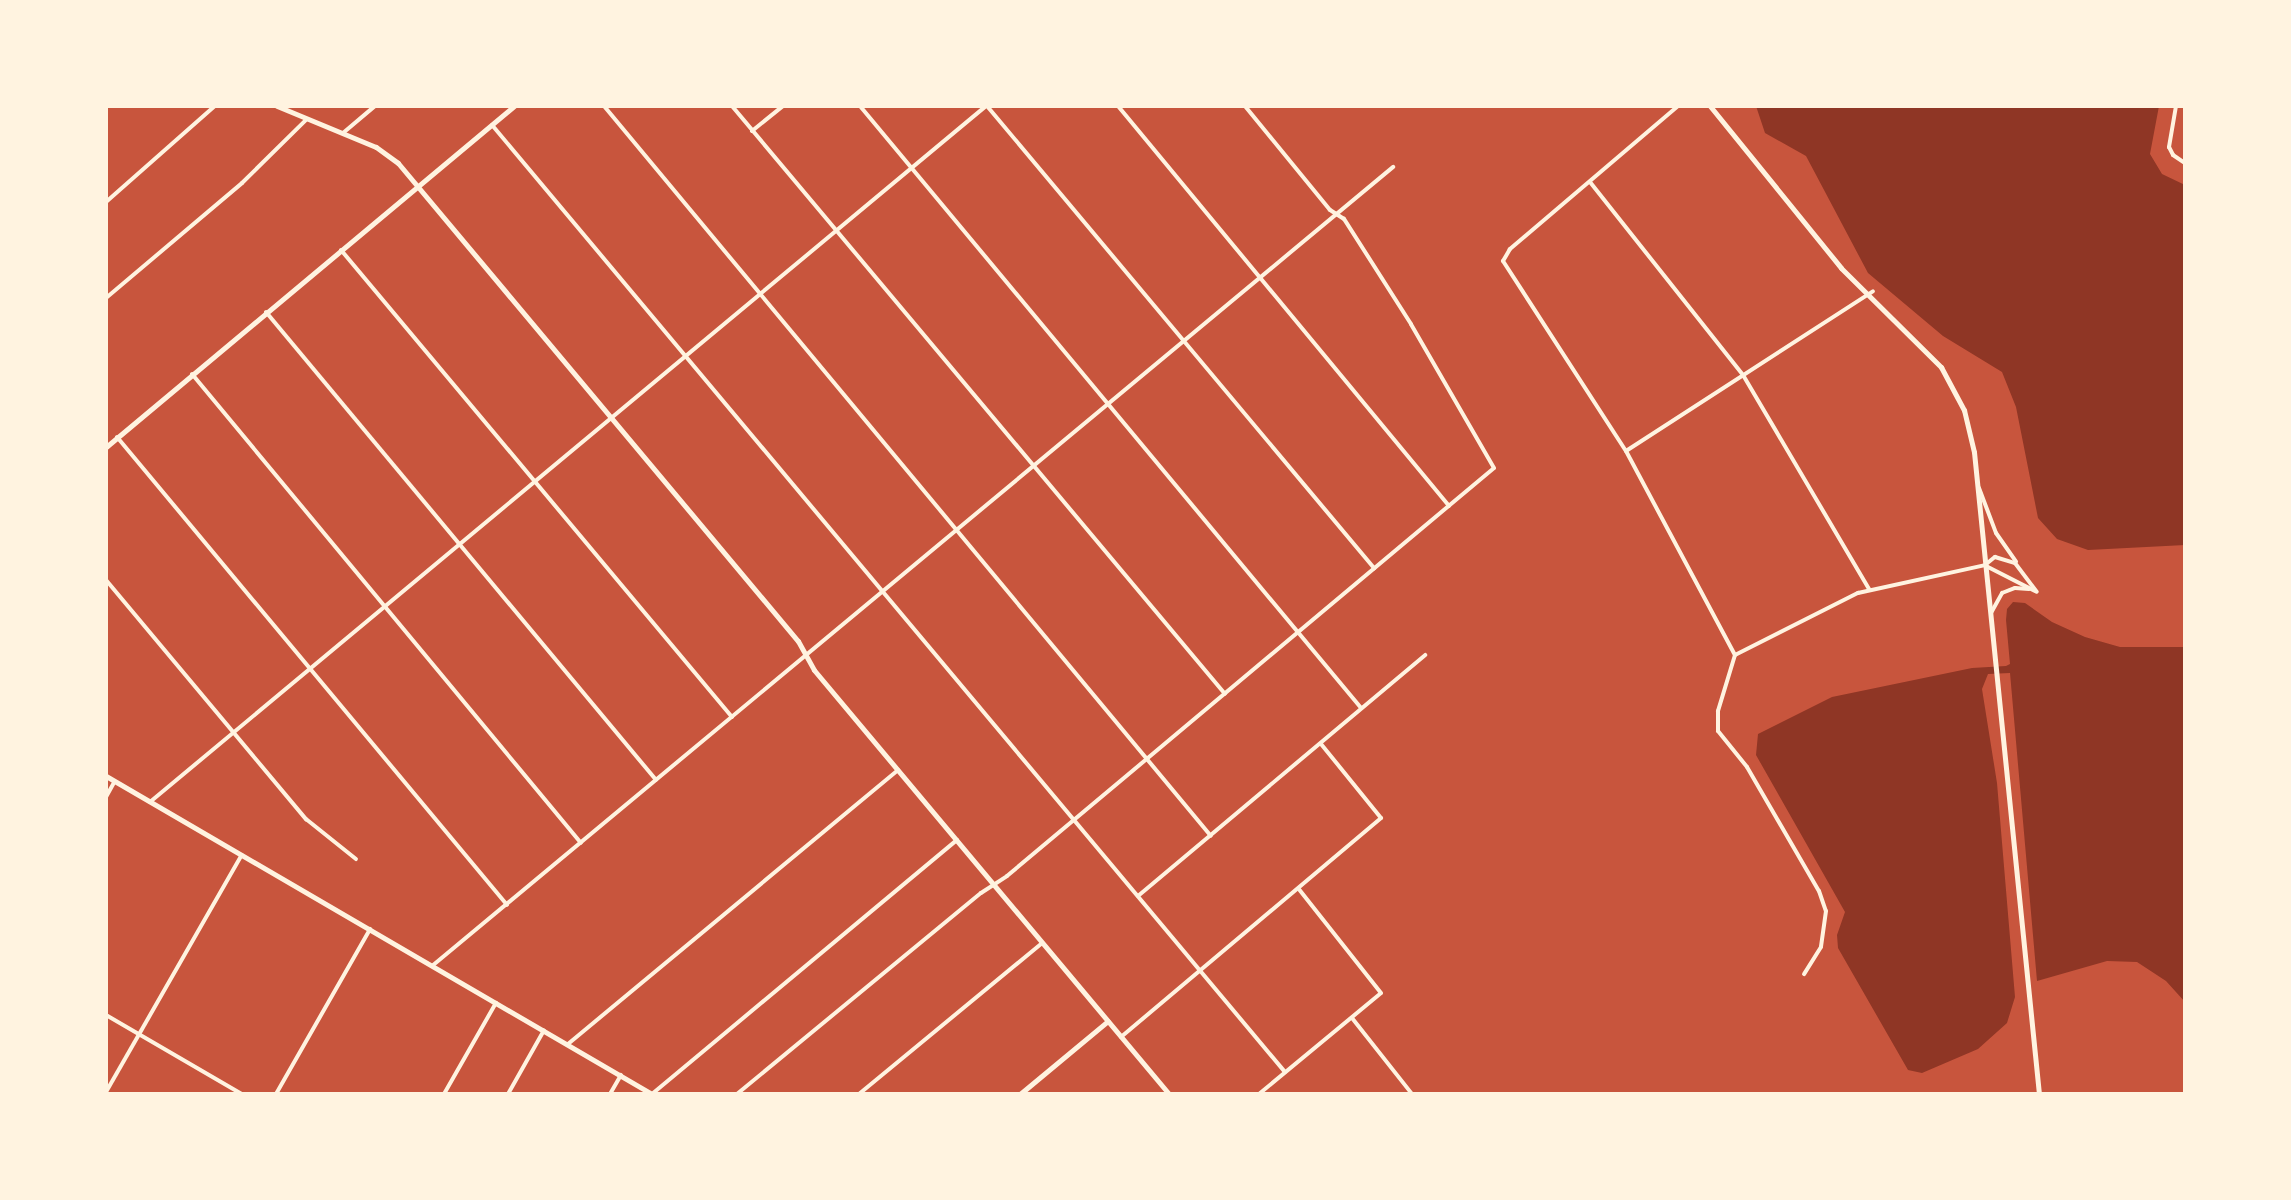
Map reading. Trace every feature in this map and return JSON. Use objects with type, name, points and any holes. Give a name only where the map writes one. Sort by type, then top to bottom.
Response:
[{"type":"street","points":[[106,202],[215,106]]},
{"type":"street","points":[[277,106],[390,156],[418,187],[798,641],[898,769],[1169,1094]]},
{"type":"street","points":[[343,133],[375,106]]},
{"type":"street","points":[[107,443],[514,106]]},
{"type":"street","points":[[604,106],[1149,757],[1211,836]]},
{"type":"street","points":[[732,106],[1225,694]]},
{"type":"street","points":[[752,131],[783,106]]},
{"type":"street","points":[[860,106],[1361,708]]},
{"type":"street","points":[[150,802],[987,106],[1374,568]]},
{"type":"street","points":[[1118,106],[1449,506]]},
{"type":"street","points":[[737,1094],[1074,820],[1494,468],[1389,288],[1344,219],[1245,106]]},
{"type":"street","points":[[1678,106],[1503,258],[1626,451],[1735,655],[1718,711],[1718,731],[1747,767],[1819,891],[1826,911],[1821,947],[1804,974]]},
{"type":"street","points":[[1710,106],[1870,293],[1947,376],[1968,425],[1977,483],[2039,1094]]},
{"type":"street","points":[[2176,106],[2169,147],[2173,155],[2185,163]]},
{"type":"street","points":[[106,298],[242,183],[307,118]]},
{"type":"street","points":[[492,125],[1285,1072]]},
{"type":"street","points":[[432,966],[1393,167]]},
{"type":"street","points":[[1590,182],[1743,375],[1869,589]]},
{"type":"street","points":[[341,250],[732,717]]},
{"type":"street","points":[[1626,451],[1870,293]]},
{"type":"street","points":[[266,312],[656,780]]},
{"type":"street","points":[[192,374],[581,843]]},
{"type":"street","points":[[117,437],[507,905]]},
{"type":"street","points":[[1977,483],[1996,533],[2037,592],[1992,572],[1985,565]]},
{"type":"street","points":[[1735,655],[1869,589],[1985,565],[1999,557],[2019,568]]},
{"type":"street","points":[[106,580],[306,819],[356,859]]},
{"type":"street","points":[[1989,615],[2005,592],[2015,588],[2031,590]]},
{"type":"street","points":[[1138,896],[1425,655]]},
{"type":"street","points":[[1121,1037],[1381,818],[1321,744]]},
{"type":"street","points":[[568,1044],[898,769]]},
{"type":"street","points":[[106,776],[652,1094],[957,840]]},
{"type":"street","points":[[106,797],[115,781]]},
{"type":"street","points":[[106,1092],[242,855]]},
{"type":"street","points":[[1259,1094],[1381,993],[1299,889]]},
{"type":"street","points":[[276,1094],[370,929]]},
{"type":"street","points":[[859,1094],[1042,942]]},
{"type":"street","points":[[444,1094],[496,1003]]},
{"type":"street","points":[[106,1015],[242,1094]]},
{"type":"street","points":[[1352,1018],[1411,1094]]},
{"type":"street","points":[[1020,1094],[1108,1021]]},
{"type":"street","points":[[508,1094],[544,1030]]},
{"type":"street","points":[[610,1094],[621,1075]]},
{"type":"shaded area","points":[[1756,106],[2159,106],[2150,154],[2162,174],[2185,185],[2185,545],[2088,550],[2057,539],[2038,518],[2016,407],[2002,372],[1943,336],[1868,273],[1806,156],[1765,133]]},
{"type":"shaded area","points":[[2013,602],[2025,603],[2052,622],[2085,637],[2120,647],[2185,647],[2185,1002],[2166,981],[2137,962],[2107,961],[2037,981],[2010,673],[1988,674],[1982,689],[1997,783],[2015,997],[2007,1023],[1978,1049],[1922,1073],[1908,1070],[1838,948],[1837,935],[1845,912],[1756,755],[1758,734],[1832,697],[1972,668],[2010,664],[2006,620],[2007,609]]}]
